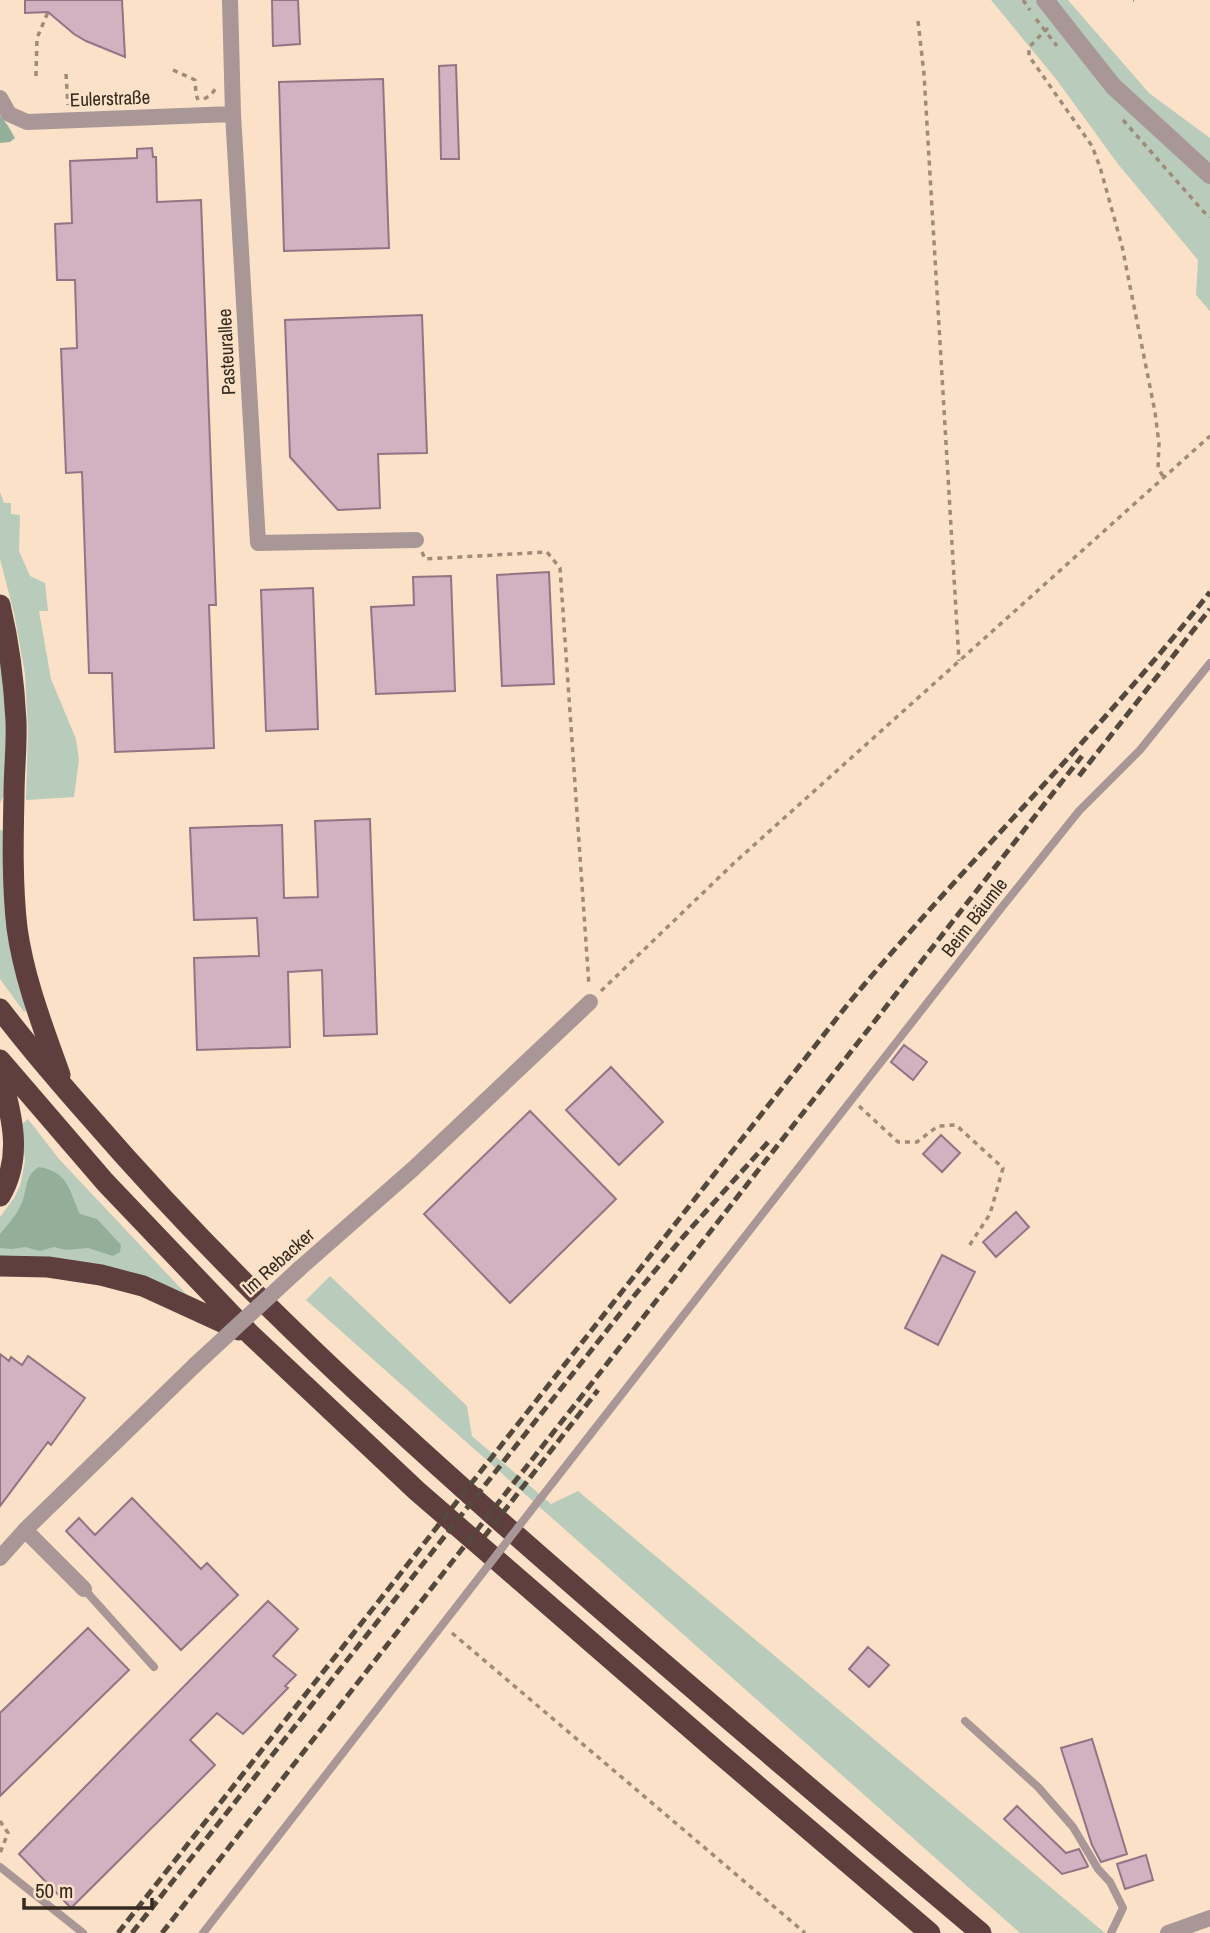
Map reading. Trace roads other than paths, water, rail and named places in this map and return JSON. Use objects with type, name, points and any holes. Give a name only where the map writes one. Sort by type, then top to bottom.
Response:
[{"type":"highway","points":[[0,605],[8,642],[16,721],[14,794],[17,927],[35,1003],[64,1087]]},
{"type":"highway","points":[[0,818],[14,794]]},
{"type":"highway","points":[[0,1009],[134,1167],[286,1325],[386,1419],[559,1573],[981,1933]]},
{"type":"highway","points":[[0,1060],[105,1182],[251,1335],[417,1491],[930,1933]]},
{"type":"highway","points":[[0,1071],[11,1113],[15,1148],[12,1170],[0,1196]]},
{"type":"highway","points":[[0,1266],[48,1267],[102,1275],[143,1286],[251,1335]]},
{"type":"street","name":"Pasteurallee","points":[[230,0],[233,114],[258,543],[416,540]]},
{"type":"street","points":[[1045,0],[1113,86],[1210,175]]},
{"type":"street","name":"Eulerstraße","points":[[0,98],[11,115],[27,122],[233,114]]},
{"type":"street","name":"Im Rebacker","points":[[0,1558],[195,1365],[299,1269],[413,1170],[590,1002]]},
{"type":"street","points":[[25,1531],[84,1589]]},
{"type":"street","points":[[1168,1933],[1210,1918]]},
{"type":"lane","name":"Beim Bäumle","points":[[203,1933],[1002,906],[1079,811],[1140,750],[1210,663]]},
{"type":"lane","points":[[84,1589],[154,1667]]},
{"type":"lane","points":[[965,1721],[1038,1787],[1073,1827],[1098,1869],[1110,1882],[1123,1908],[1111,1933]]},
{"type":"lane","points":[[0,1867],[83,1933]]},
{"type":"railway","points":[[118,1933],[848,1004],[938,900],[1122,697],[1210,592]]},
{"type":"railway","points":[[1079,776],[1210,609]]},
{"type":"railway","points":[[162,1933],[1082,756]]},
{"type":"railway","points":[[132,1933],[634,1296],[770,1140]]},
{"type":"railway","points":[[484,1537],[598,1390]]}]
